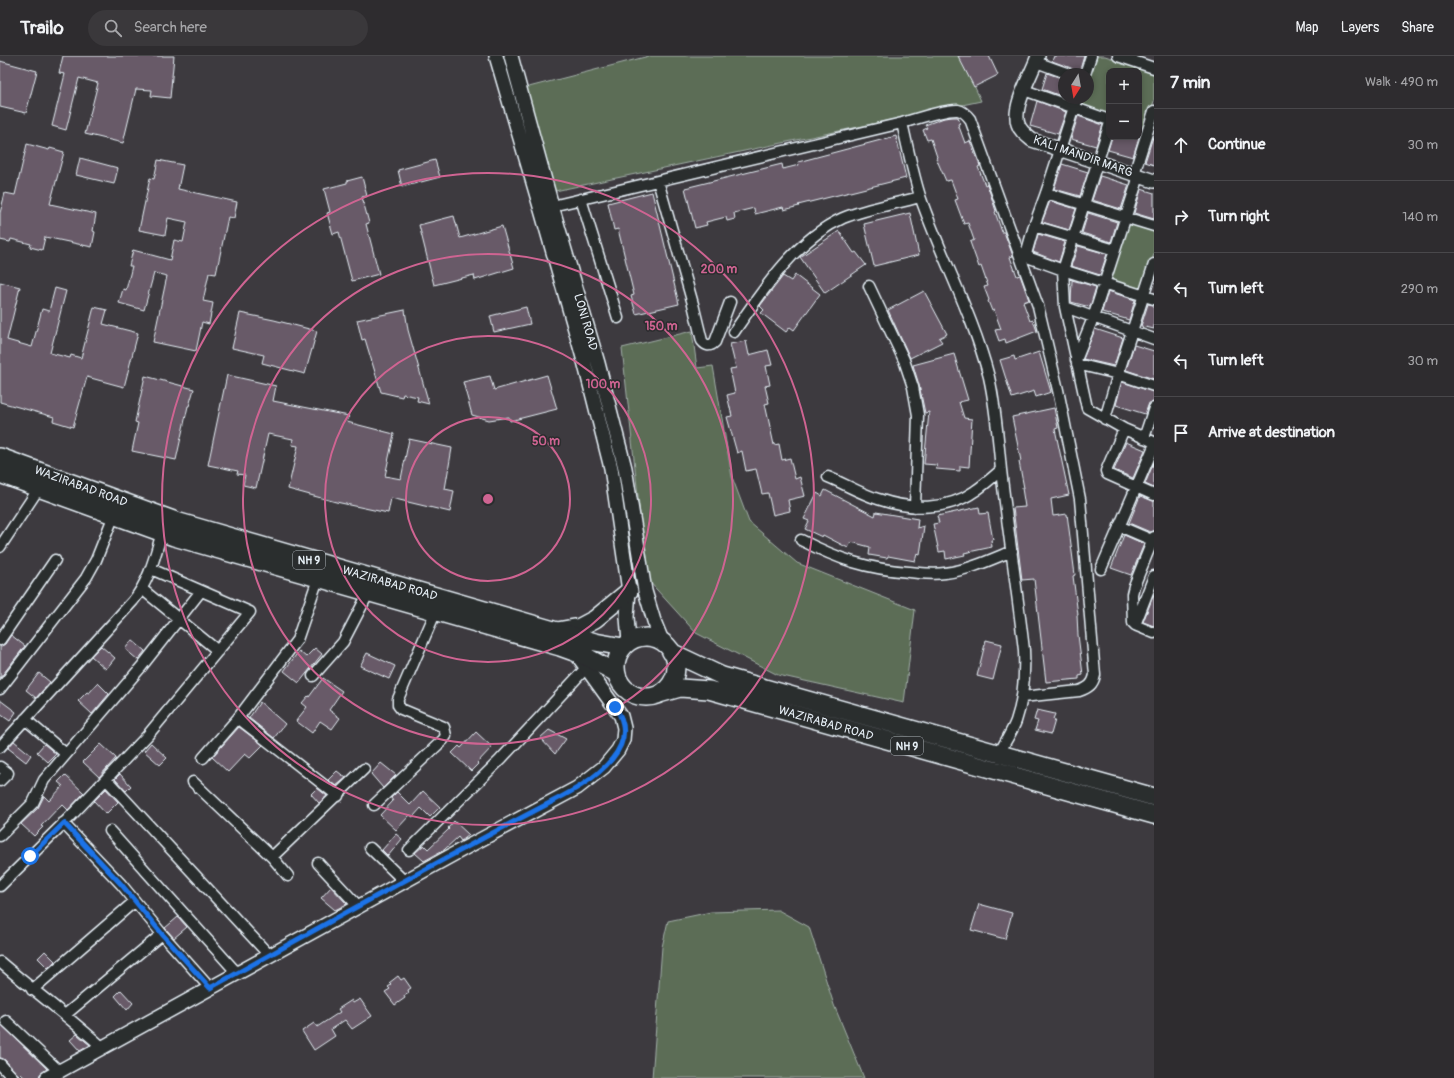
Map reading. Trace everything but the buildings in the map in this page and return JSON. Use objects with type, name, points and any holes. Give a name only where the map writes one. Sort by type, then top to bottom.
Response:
[{"type":"main road","name":"WAZIRABAD ROAD","points":[[0,457],[164,525]]},
{"type":"main road","name":"WAZIRABAD ROAD","points":[[0,474],[114,515],[164,525],[320,571],[595,642],[626,645]]},
{"type":"main road","name":"WAZIRABAD ROAD","points":[[320,571],[369,592],[560,646],[585,656],[616,673]]},
{"type":"main road","points":[[557,631],[580,627],[595,619],[634,585]]},
{"type":"main road","points":[[643,637],[652,638],[667,647],[676,664],[675,676],[669,687],[659,694],[652,696],[643,697],[629,692],[621,684],[616,673],[617,659],[626,645],[643,637]]},
{"type":"main road","name":"WAZIRABAD ROAD","points":[[667,647],[722,676],[1154,797]]},
{"type":"main road","name":"WAZIRABAD ROAD","points":[[659,694],[680,688],[709,690],[1154,815]]},
{"type":"street","name":"LONI ROAD","points":[[496,56],[541,210],[625,468],[634,585]]},
{"type":"street","name":"LONI ROAD","points":[[511,56],[552,206],[595,377],[634,585]]},
{"type":"street","points":[[1087,68],[1091,56]]},
{"type":"street","points":[[1118,56],[1130,58],[1154,68]]},
{"type":"street","points":[[1037,59],[1058,69]]},
{"type":"street","name":"KALI MANDIR MARG","points":[[1037,59],[1024,90],[1017,112],[1018,124],[1023,132],[1032,140],[1154,181]]},
{"type":"street","points":[[1024,90],[1058,98]]},
{"type":"street","points":[[1074,104],[1026,251],[1028,256],[1063,270],[1154,299]]},
{"type":"street","points":[[1079,104],[1106,118]]},
{"type":"street","points":[[552,206],[949,111],[958,110],[966,113],[970,119],[1038,306],[1058,390],[1080,499],[1095,675],[1093,683],[1087,688],[1079,691],[1022,697]]},
{"type":"street","points":[[1077,362],[1126,217],[1154,111]]},
{"type":"street","points":[[902,123],[920,197],[965,304],[989,377],[995,407],[1001,470],[1024,650],[1025,670],[1022,697],[1016,721],[999,754]]},
{"type":"street","points":[[1106,135],[1063,270],[1065,307],[1087,408],[1124,429],[1154,442]]},
{"type":"street","points":[[658,181],[702,341],[708,346],[715,342],[730,302]]},
{"type":"street","points":[[1046,193],[1154,226]]},
{"type":"street","points":[[734,332],[785,262],[824,229],[843,218],[920,197]]},
{"type":"street","points":[[581,199],[618,318]]},
{"type":"street","points":[[1034,226],[1115,250]]},
{"type":"street","points":[[1105,419],[1154,264]]},
{"type":"street","points":[[869,286],[904,360],[913,387],[918,415],[915,507]]},
{"type":"street","points":[[1065,307],[1154,339]]},
{"type":"street","points":[[1077,362],[1154,386]]},
{"type":"street","points":[[1144,438],[1154,408]]},
{"type":"street","points":[[1124,429],[1106,471],[1109,476],[1154,495]]},
{"type":"street","points":[[1101,569],[1154,446]]},
{"type":"street","points":[[828,477],[878,499],[899,505],[915,507],[950,504],[975,491],[1001,470]]},
{"type":"street","points":[[0,547],[39,488]]},
{"type":"street","points":[[0,689],[86,578],[96,560],[114,515]]},
{"type":"street","points":[[0,747],[133,601],[142,589],[151,569],[164,525]]},
{"type":"street","points":[[1119,526],[1154,539],[1132,594],[1132,621],[1134,625],[1154,633]]},
{"type":"street","points":[[801,540],[820,550],[864,566],[929,574],[945,573],[977,566],[1012,551]]},
{"type":"street","points":[[0,640],[55,560]]},
{"type":"street","points":[[0,886],[64,823],[147,736],[250,612],[151,569]]},
{"type":"street","points":[[203,758],[238,718],[297,640],[320,571]]},
{"type":"street","points":[[1134,625],[1152,587],[1154,576]]},
{"type":"street","points":[[1136,581],[1152,587]]},
{"type":"street","points":[[626,645],[627,617],[634,585]]},
{"type":"street","points":[[634,585],[667,647]]},
{"type":"street","points":[[142,589],[218,651]]},
{"type":"street","points":[[0,836],[33,803],[44,780],[142,666],[201,591]]},
{"type":"street","points":[[314,676],[343,642],[369,592]]},
{"type":"street","points":[[374,805],[446,736],[444,727],[401,709],[398,705],[398,699],[436,611]]},
{"type":"street","points":[[47,1078],[404,881],[577,788],[595,775],[612,759],[623,740],[624,728],[621,716],[575,652]]},
{"type":"street","points":[[409,850],[500,760],[586,668]]},
{"type":"street","points":[[238,718],[338,796]]},
{"type":"street","points":[[25,720],[66,754]]},
{"type":"street","points":[[0,767],[8,773],[0,781]]},
{"type":"street","points":[[272,857],[364,770]]},
{"type":"street","points":[[106,779],[269,955]]},
{"type":"street","points":[[193,782],[272,857],[288,876]]},
{"type":"street","points":[[64,823],[121,884],[162,934],[210,988]]},
{"type":"street","points":[[110,831],[237,973]]},
{"type":"street","points":[[370,848],[404,881]]},
{"type":"street","points":[[318,863],[359,907]]},
{"type":"street","points":[[32,990],[135,901]]},
{"type":"street","points":[[65,1015],[162,934]]},
{"type":"street","points":[[0,962],[102,1047]]},
{"type":"street","points":[[6,1021],[59,1071]]},
{"type":"street","points":[[0,1064],[13,1078]]},
{"type":"green space","points":[[649,56],[961,56],[981,101],[555,191],[521,89]]},
{"type":"green space","points":[[1092,56],[1105,56],[1142,68],[1106,68],[1106,115],[1076,105],[1094,104],[1094,68],[1089,68]]},
{"type":"green space","points":[[1142,68],[1154,72],[1154,101],[1145,128],[1142,128]]},
{"type":"green space","points":[[1128,221],[1154,229],[1154,254],[1142,291],[1109,281]]},
{"type":"green space","points":[[692,331],[697,368],[713,366],[732,477],[749,522],[797,563],[915,610],[904,703],[778,675],[696,633],[647,579],[622,348]]},
{"type":"green space","points":[[778,910],[809,927],[834,1005],[864,1078],[652,1078],[662,947],[668,921],[711,912]]},
{"type":"route","points":[[30,856],[64,823],[121,884],[162,934],[210,988],[577,788],[595,775],[612,759],[623,740],[624,728],[621,716],[615,707]]}]
